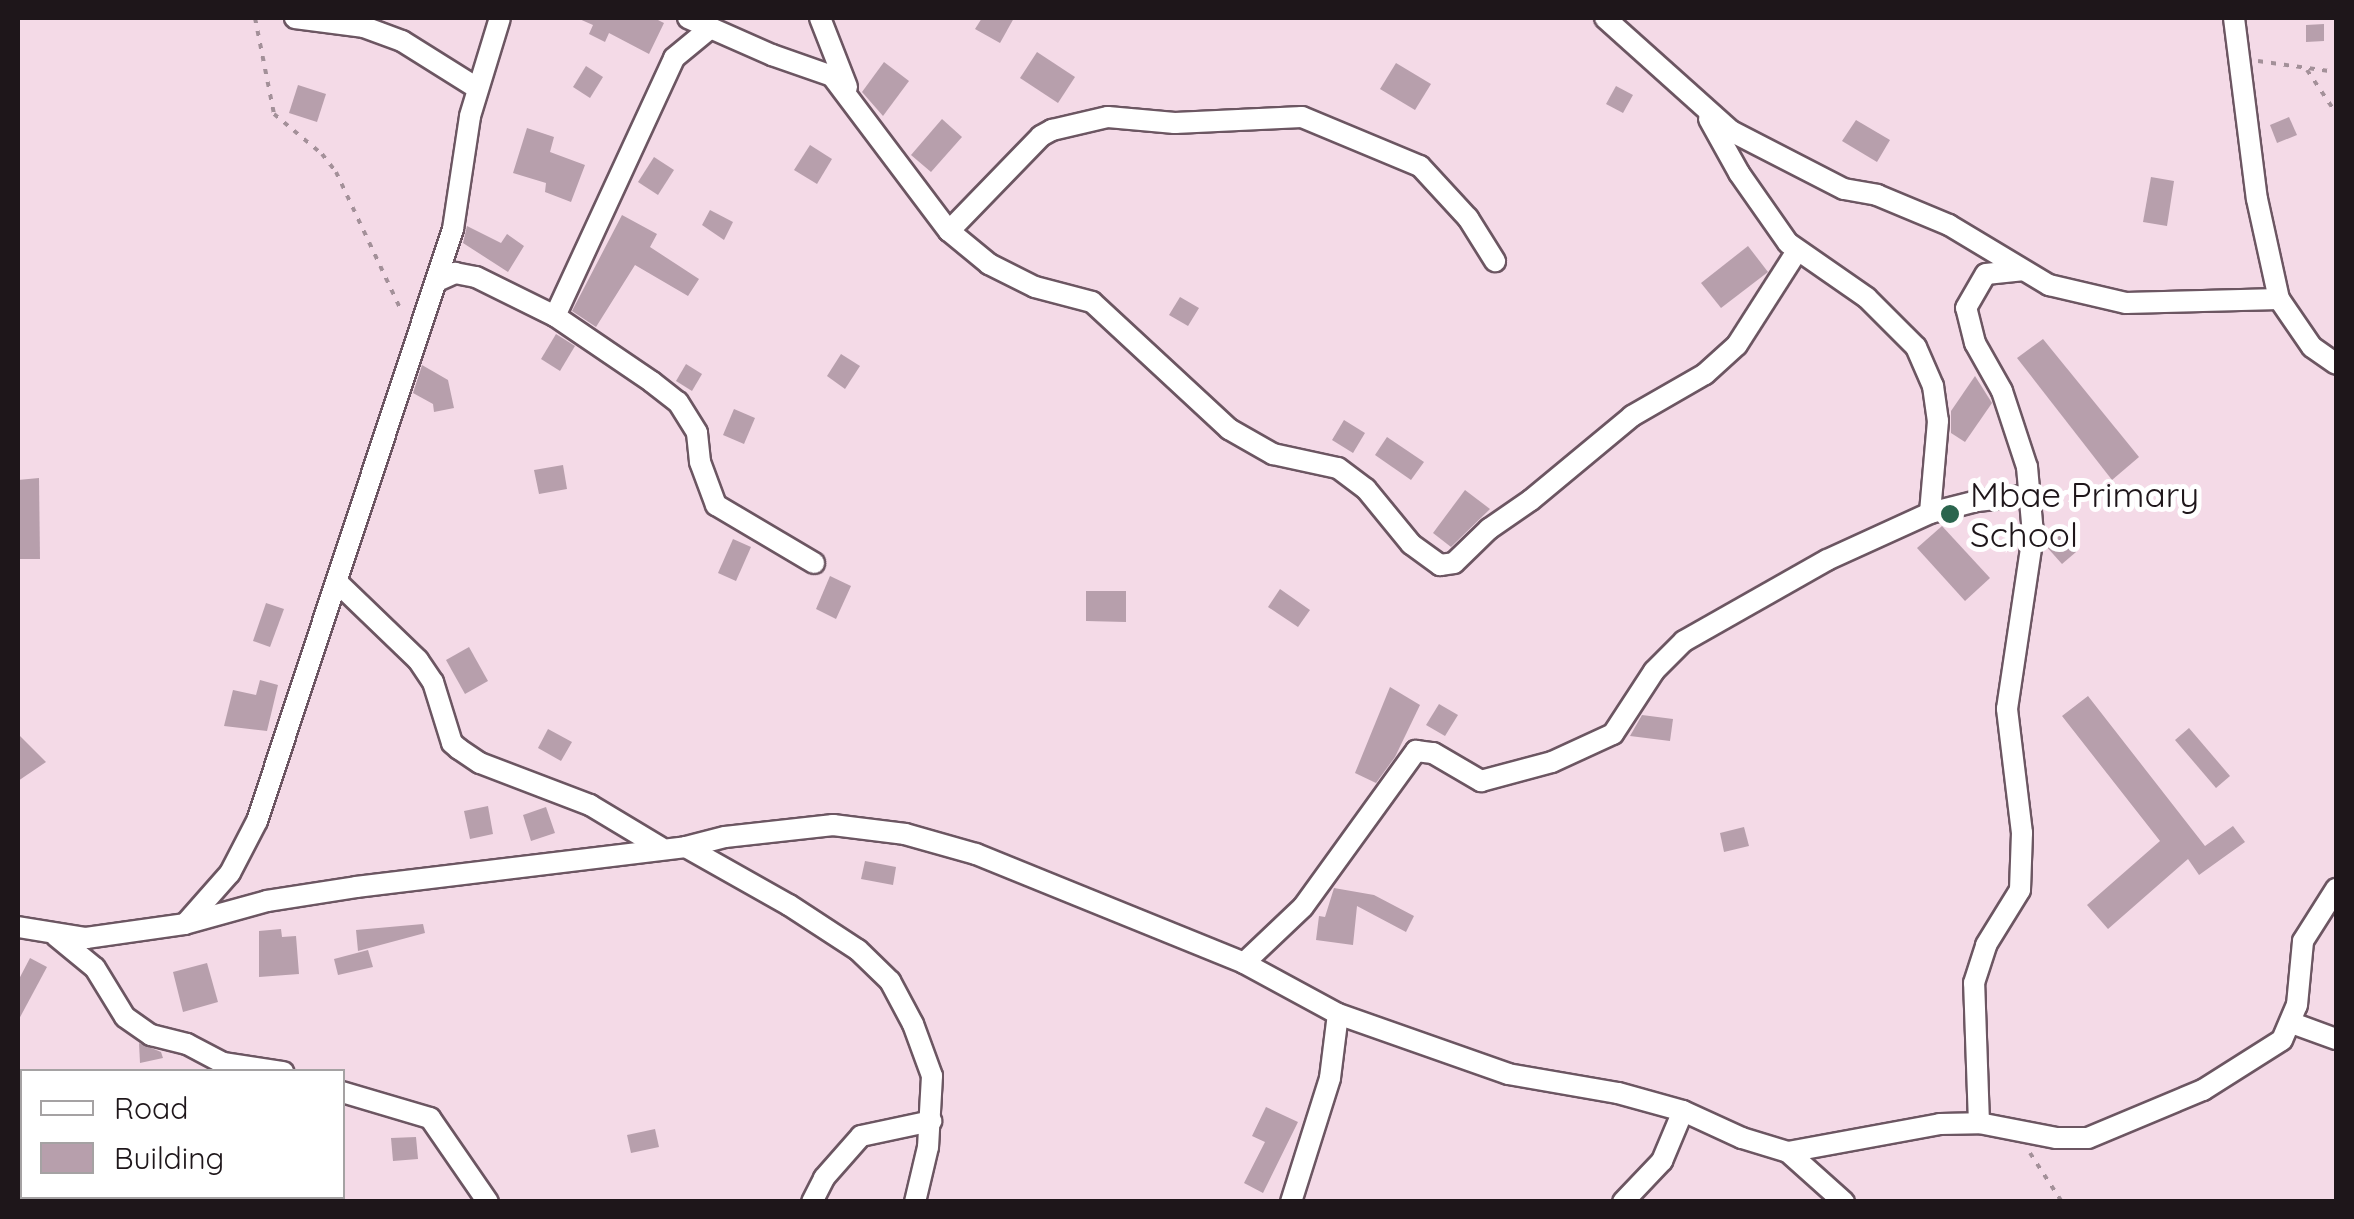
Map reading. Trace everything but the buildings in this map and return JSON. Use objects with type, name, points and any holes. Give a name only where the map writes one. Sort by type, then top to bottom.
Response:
[{"type":"street","points":[[295,18],[364,27],[402,42],[477,88]]},
{"type":"street","points":[[184,924],[230,873],[257,821],[452,229],[477,88],[500,18]]},
{"type":"street","points":[[688,18],[708,30],[822,70],[849,94]]},
{"type":"street","points":[[820,18],[849,94],[895,164],[950,231],[1016,280],[1092,302],[1248,443],[1273,454],[1338,468],[1366,489],[1411,544],[1447,566],[1632,416],[1705,374],[1737,345],[1797,251]]},
{"type":"street","points":[[1605,18],[1705,111],[1773,156],[1844,189],[1877,195],[1949,225],[2050,285],[2126,303],[2279,299]]},
{"type":"street","points":[[2234,18],[2258,199],[2279,299],[2312,347],[2336,364]]},
{"type":"street","points":[[554,316],[674,58],[708,30]]},
{"type":"street","points":[[1705,111],[1739,173],[1797,251],[1867,298],[1916,346],[1933,386],[1938,421],[1930,512]]},
{"type":"street","points":[[950,231],[1041,136],[1064,126],[1108,117],[1175,123],[1302,117],[1420,166],[1468,218],[1496,261]]},
{"type":"street","points":[[1979,1123],[1974,983],[1986,945],[2020,890],[2022,833],[2007,709],[2032,555],[2032,495],[2002,391],[1975,343],[1966,308],[1986,274],[2022,270]]},
{"type":"street","points":[[436,281],[455,273],[476,278],[554,316],[678,402],[697,433],[707,488],[726,515],[814,563]]},
{"type":"street","points":[[1244,963],[1303,908],[1416,750],[1433,753],[1481,781],[1552,762],[1613,734],[1654,671],[1684,642],[1858,543],[1930,512],[2032,495]]},
{"type":"street","points":[[338,583],[418,660],[432,682],[452,743],[458,749],[480,763],[590,804],[660,847]]},
{"type":"street","points":[[18,927],[86,938],[184,924],[268,901],[338,890],[660,847],[686,847],[833,824],[905,834],[1036,877],[1244,963],[1338,1014],[1508,1074],[1618,1094],[1683,1111],[1742,1138],[1788,1152],[1844,1202]]},
{"type":"street","points":[[686,847],[844,941],[890,982],[913,1024],[932,1076],[931,1121],[915,1202]]},
{"type":"street","points":[[1788,1152],[1940,1124],[1979,1123],[2088,1138],[2136,1119],[2253,1062],[2282,1040],[2292,1023],[2303,942],[2336,889]]},
{"type":"street","points":[[52,933],[82,955],[125,1017],[151,1035],[187,1044],[224,1062],[265,1069]]},
{"type":"street","points":[[1291,1202],[1330,1078],[1338,1014]]},
{"type":"street","points":[[2292,1023],[2336,1039]]},
{"type":"street","points":[[345,1093],[430,1118],[488,1202]]},
{"type":"street","points":[[1623,1202],[1662,1161],[1683,1111]]},
{"type":"street","points":[[812,1202],[824,1178],[862,1136],[931,1121]]},
{"type":"path","points":[[254,18],[274,114],[322,154],[336,172],[416,344]]},
{"type":"path","points":[[2239,56],[2336,72]]},
{"type":"path","points":[[2307,70],[2336,113]]},
{"type":"path","points":[[2019,1131],[2062,1202]]},
{"type":"place","name":"Mbae Primary School","points":[[1950,514]]}]
